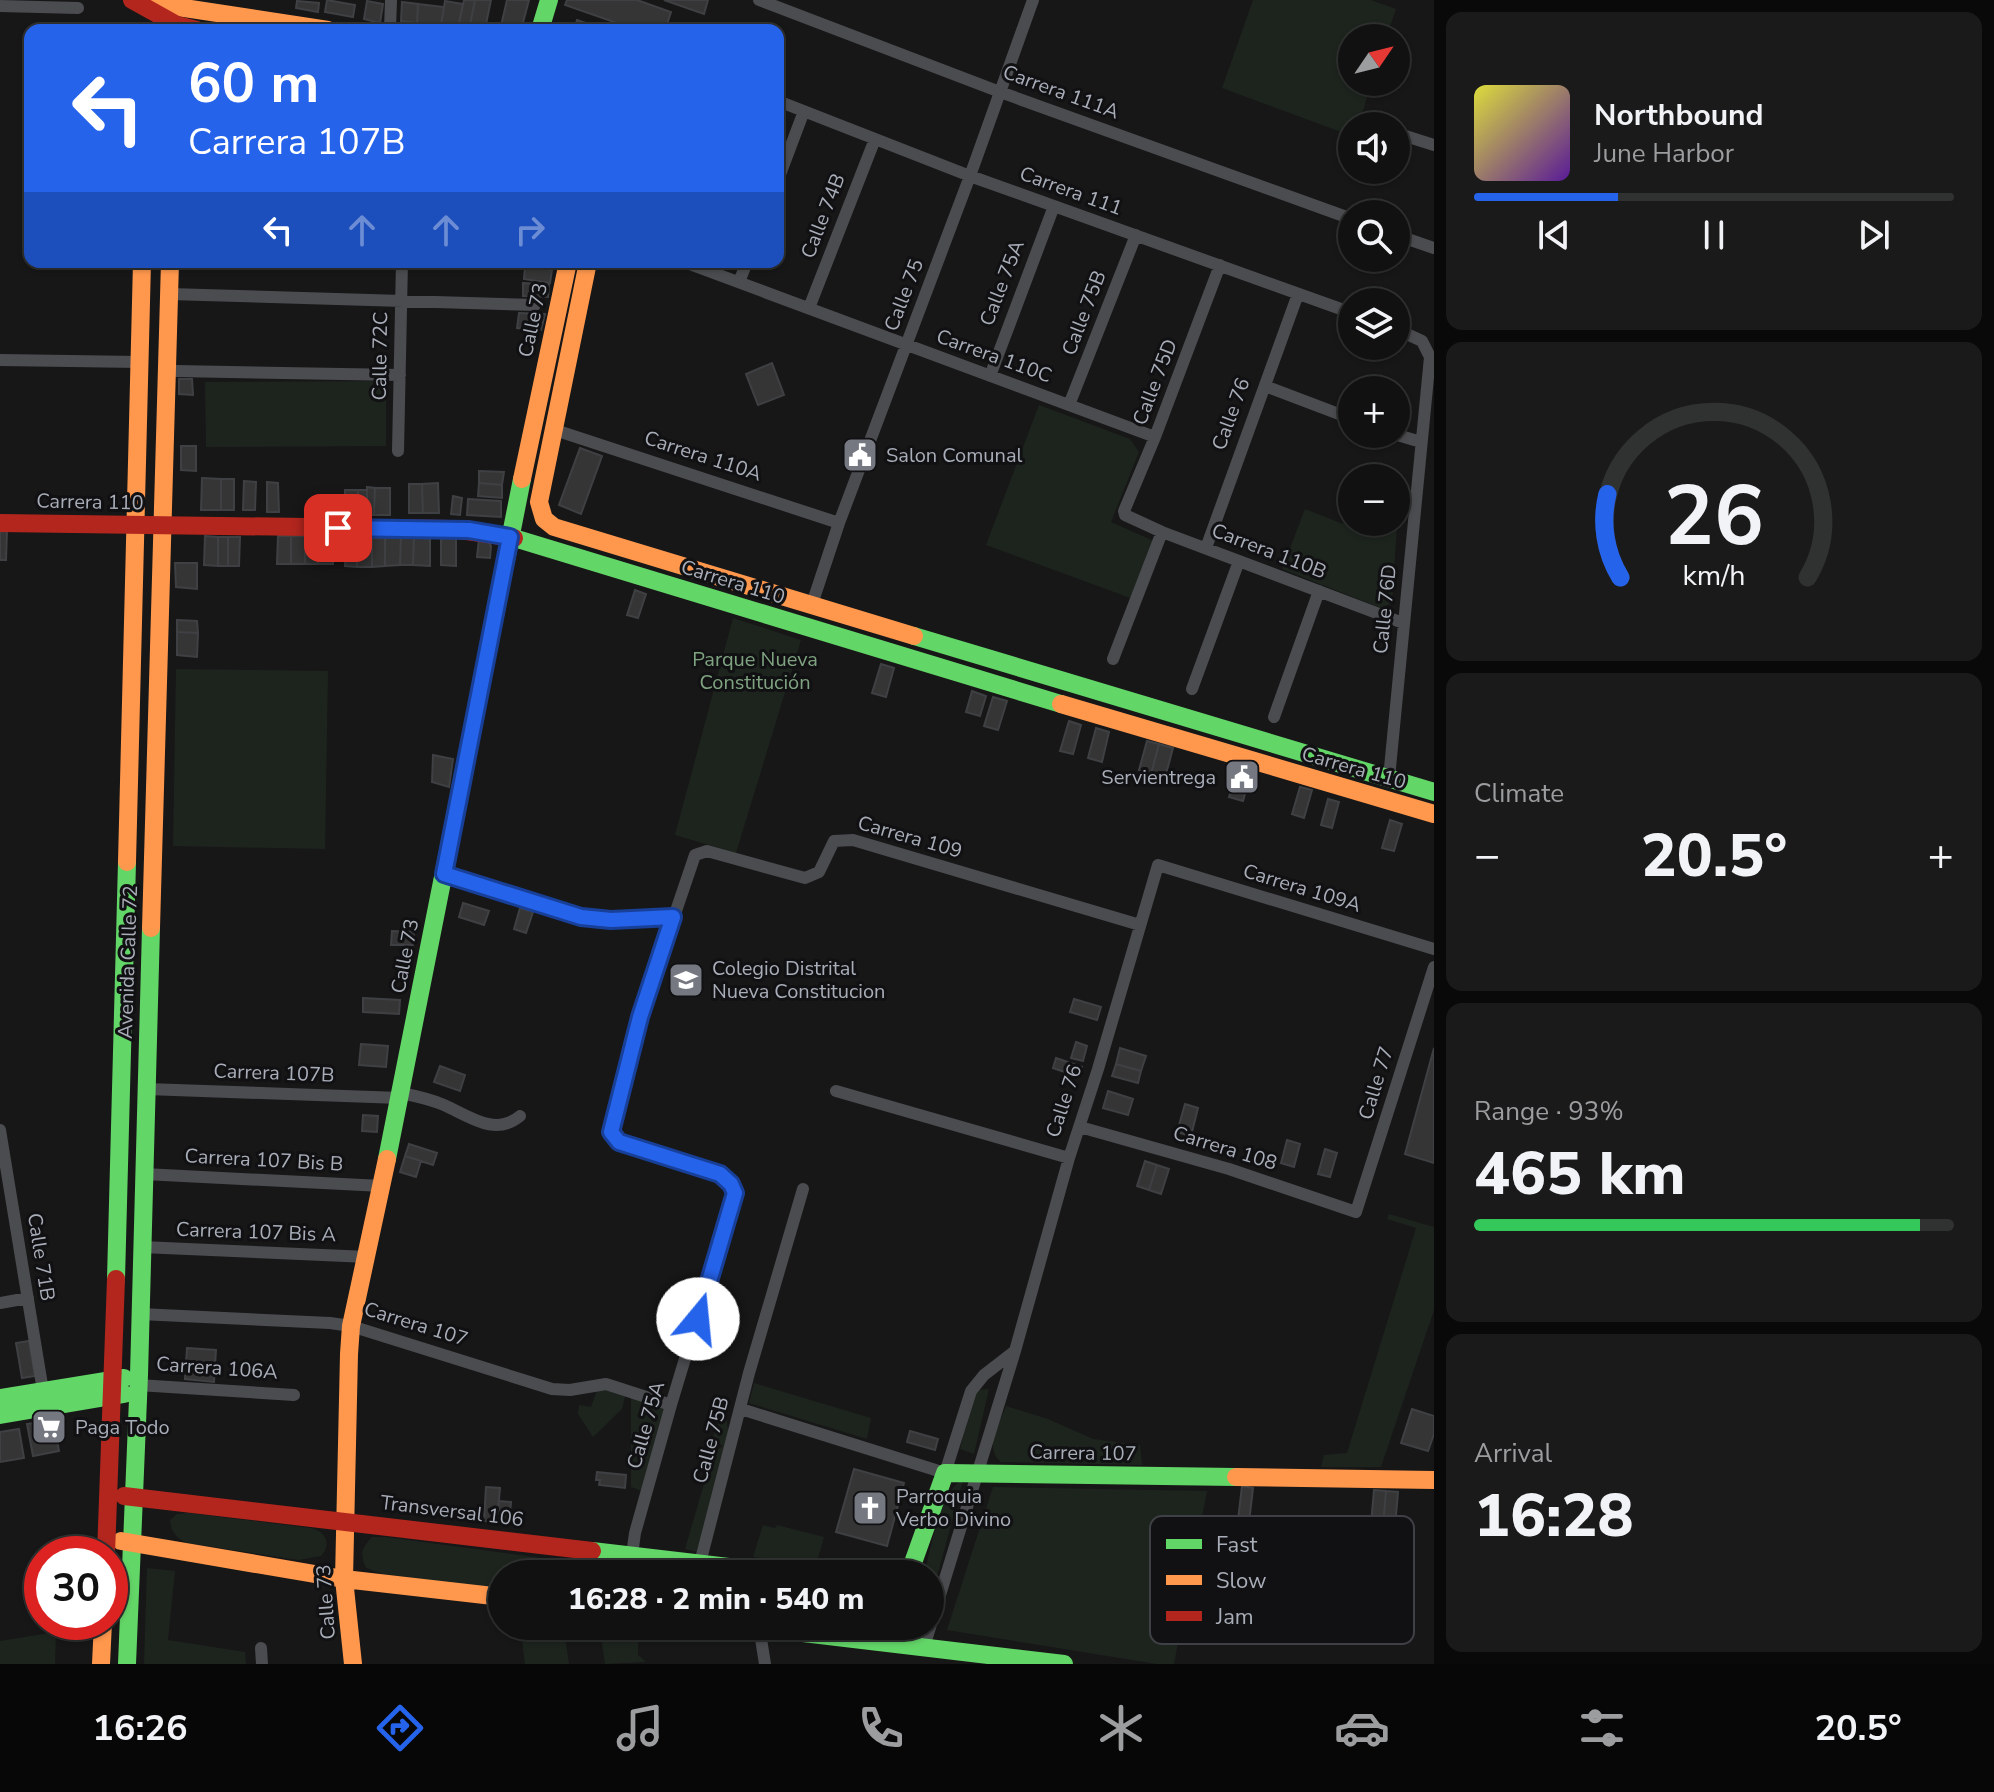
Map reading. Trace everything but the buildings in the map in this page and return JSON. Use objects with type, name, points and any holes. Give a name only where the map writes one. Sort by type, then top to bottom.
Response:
[{"type":"main road","points":[[132,0],[150,3],[177,15],[268,24]]},
{"type":"main road","points":[[542,24],[549,0]]},
{"type":"main road","points":[[149,24],[150,3]]},
{"type":"main road","name":"Avenida Calle 72","points":[[107,1536],[114,1388],[142,268]]},
{"type":"main road","name":"Avenida Calle 72","points":[[127,1664],[138,1384],[170,268]]},
{"type":"main road","name":"Calle 73","points":[[353,1664],[344,1579],[351,1326],[368,1257],[510,537],[567,268]]},
{"type":"main road","points":[[555,430],[587,268]]},
{"type":"main road","name":"Carrera 110","points":[[555,430],[539,502],[544,519],[554,527],[1434,792]]},
{"type":"main road","name":"Carrera 110","points":[[0,523],[453,529],[510,537],[901,657],[1434,814]]},
{"type":"main road","name":"Carrera 106A","points":[[0,1415],[138,1384]]},
{"type":"main road","name":"Carrera 106A","points":[[0,1398],[43,1391],[114,1388]]},
{"type":"main road","points":[[914,1560],[945,1473]]},
{"type":"main road","name":"Carrera 107","points":[[945,1473],[1434,1480]]},
{"type":"main road","name":"Transversal 106","points":[[109,1494],[674,1560]]},
{"type":"main road","points":[[128,1543],[344,1579],[488,1595]]},
{"type":"main road","points":[[101,1664],[102,1640]]},
{"type":"main road","points":[[864,1640],[1064,1664]]},
{"type":"street","points":[[390,24],[391,0]]},
{"type":"street","name":"Carrera 111A","points":[[759,0],[1000,92],[1338,214]]},
{"type":"street","name":"Calle 75","points":[[812,604],[839,523],[1033,0]]},
{"type":"street","points":[[0,6],[78,8]]},
{"type":"street","name":"Carrera 111","points":[[784,103],[970,176],[1338,308]]},
{"type":"street","points":[[784,164],[804,111]]},
{"type":"street","points":[[1410,137],[1434,145]]},
{"type":"street","name":"Calle 74B","points":[[809,308],[875,139]]},
{"type":"street","name":"Calle 75A","points":[[990,376],[1054,206]]},
{"type":"street","name":"Calle 75B","points":[[1069,405],[1136,235]]},
{"type":"street","points":[[1410,240],[1434,248]]},
{"type":"street","name":"Calle 75D","points":[[1124,511],[1220,265]]},
{"type":"street","name":"Calle 72C","points":[[398,451],[402,268]]},
{"type":"street","name":"Carrera 110C","points":[[700,268],[1155,437]]},
{"type":"street","points":[[739,282],[745,268]]},
{"type":"street","points":[[169,294],[535,305]]},
{"type":"street","name":"Calle 76","points":[[1206,548],[1298,294]]},
{"type":"street","name":"Calle 76D","points":[[1389,778],[1430,357],[1422,341],[1410,335]]},
{"type":"street","points":[[0,360],[139,362]]},
{"type":"street","points":[[176,371],[400,375]]},
{"type":"street","points":[[1265,386],[1338,414]]},
{"type":"street","name":"Carrera 110A","points":[[555,430],[839,523]]},
{"type":"street","points":[[1410,439],[1421,442]]},
{"type":"street","name":"Carrera 110B","points":[[1124,511],[1130,518],[1162,532],[1403,623]]},
{"type":"street","points":[[1113,659],[1162,532]]},
{"type":"street","points":[[1192,689],[1239,561]]},
{"type":"street","points":[[1274,717],[1319,591]]},
{"type":"street","name":"Carrera 109","points":[[673,917],[692,861],[700,852],[707,851],[805,878],[819,872],[834,841],[853,840],[1140,925]]},
{"type":"street","name":"Calle 76","points":[[924,1647],[1158,865]]},
{"type":"street","name":"Carrera 109A","points":[[1158,865],[1434,949]]},
{"type":"street","points":[[444,874],[581,917],[611,920],[673,917]]},
{"type":"street","name":"Calle 75A","points":[[632,1555],[635,1533],[671,1405],[735,1193],[731,1184],[720,1174],[613,1138],[612,1125],[640,1017],[673,917]]},
{"type":"street","name":"Calle 77","points":[[1356,1212],[1434,967]]},
{"type":"street","name":"Carrera 107B","points":[[147,1089],[423,1097],[484,1124],[511,1123],[520,1116]]},
{"type":"street","points":[[836,1091],[1069,1158]]},
{"type":"street","name":"Carrera 108","points":[[1080,1127],[1229,1169],[1356,1212]]},
{"type":"street","name":"Calle 71B","points":[[0,1130],[43,1391]]},
{"type":"street","name":"Carrera 107 Bis B","points":[[144,1174],[382,1186]]},
{"type":"street","name":"Calle 75B","points":[[701,1560],[803,1189]]},
{"type":"street","points":[[0,1226],[16,1224]]},
{"type":"street","name":"Carrera 107 Bis A","points":[[142,1247],[368,1257]]},
{"type":"street","points":[[0,1303],[28,1298]]},
{"type":"street","name":"Carrera 107","points":[[140,1314],[351,1326],[552,1389],[570,1390],[606,1384],[671,1405]]},
{"type":"street","points":[[945,1473],[971,1391],[984,1375],[1015,1351]]},
{"type":"street","name":"Carrera 106A","points":[[138,1384],[294,1395]]},
{"type":"street","name":"Carrera 107","points":[[741,1409],[945,1473]]},
{"type":"street","points":[[758,1640],[765,1664]]},
{"type":"street","points":[[261,1648],[262,1664]]},
{"type":"green space","points":[[1253,0],[1371,0],[1396,9],[1391,24],[1338,24],[1338,96],[1368,96],[1362,112],[1338,112],[1338,131],[1222,88]]},
{"type":"green space","points":[[386,381],[386,446],[206,447],[205,382]]},
{"type":"green space","points":[[1039,405],[1130,439],[1139,452],[1111,522],[1156,542],[1133,599],[986,545]]},
{"type":"green space","points":[[1305,509],[1338,522],[1338,536],[1396,536],[1392,603],[1381,608],[1282,569]]},
{"type":"green space","name":"Parque Nueva Constitución","points":[[733,618],[801,640],[736,853],[675,835]]},
{"type":"green space","points":[[176,669],[328,671],[325,849],[173,846]]},
{"type":"green space","points":[[1389,1214],[1434,1227],[1434,1310],[1381,1467],[1321,1467],[1324,1455],[1347,1453],[1416,1228],[1387,1219]]},
{"type":"green space","points":[[754,1383],[871,1418],[867,1439],[749,1403]]},
{"type":"green space","points":[[598,1387],[625,1396],[622,1409],[593,1437],[578,1414],[579,1405],[591,1407]]},
{"type":"green space","points":[[989,1389],[974,1454],[960,1449],[971,1401],[978,1390]]},
{"type":"green space","points":[[631,1396],[665,1409],[642,1491],[631,1487]]},
{"type":"green space","points":[[1006,1406],[1048,1419],[1093,1439],[1140,1445],[1142,1465],[1001,1462],[993,1449],[993,1442]]},
{"type":"green space","points":[[722,1414],[726,1414],[729,1438],[697,1552],[685,1549],[713,1453],[723,1446],[712,1439]]},
{"type":"green space","points":[[963,1480],[942,1560],[927,1560],[942,1507],[955,1486]]},
{"type":"green space","points":[[993,1487],[1207,1491],[1202,1516],[1150,1516],[1150,1644],[1178,1644],[1174,1664],[1157,1664],[947,1630]]},
{"type":"green space","points":[[177,1514],[311,1528],[324,1535],[326,1547],[321,1556],[298,1560],[187,1543],[175,1534],[170,1520]]},
{"type":"green space","points":[[763,1525],[775,1528],[777,1525],[824,1537],[817,1560],[753,1557]]},
{"type":"green space","points":[[372,1537],[386,1537],[557,1560],[488,1560],[488,1588],[383,1574],[366,1568],[363,1551]]},
{"type":"green space","points":[[147,1568],[175,1571],[168,1640],[245,1652],[246,1664],[144,1664]]},
{"type":"green space","points":[[24,1637],[24,1640],[56,1640],[55,1664],[0,1664],[0,1641]]},
{"type":"green space","points":[[522,1640],[566,1640],[569,1664],[525,1664]]},
{"type":"green space","points":[[602,1640],[638,1640],[638,1655],[646,1662],[605,1664]]},
{"type":"traffic: fast","points":[[542,24],[549,0]]},
{"type":"traffic: fast","points":[[387,1159],[522,479]]},
{"type":"traffic: fast","points":[[514,538],[1061,704]]},
{"type":"traffic: fast","points":[[914,636],[1434,792]]},
{"type":"traffic: fast","points":[[116,1279],[127,862]]},
{"type":"traffic: fast","points":[[127,1664],[139,1375],[151,928]]},
{"type":"traffic: fast","points":[[0,1398],[124,1378]]},
{"type":"traffic: fast","points":[[0,1415],[124,1394]]},
{"type":"traffic: fast","points":[[914,1560],[945,1473],[1236,1477]]},
{"type":"traffic: fast","points":[[592,1551],[669,1560]]},
{"type":"traffic: fast","points":[[861,1640],[1064,1664]]},
{"type":"traffic: slow","points":[[153,0],[178,7],[289,24]]},
{"type":"traffic: slow","points":[[127,862],[142,268]]},
{"type":"traffic: slow","points":[[151,928],[170,268]]},
{"type":"traffic: slow","points":[[522,479],[567,268]]},
{"type":"traffic: slow","points":[[587,268],[539,502],[544,519],[554,527],[914,636]]},
{"type":"traffic: slow","points":[[1061,704],[1434,814]]},
{"type":"traffic: slow","points":[[353,1664],[344,1579],[349,1354],[351,1326],[387,1159]]},
{"type":"traffic: slow","points":[[1236,1477],[1434,1480]]},
{"type":"traffic: slow","points":[[128,1542],[344,1579],[488,1595]]},
{"type":"traffic: slow","points":[[101,1664],[102,1640]]},
{"type":"traffic: jam","points":[[132,0],[175,24]]},
{"type":"traffic: jam","points":[[0,523],[453,529],[514,538]]},
{"type":"traffic: jam","points":[[107,1536],[116,1279]]},
{"type":"traffic: jam","points":[[124,1496],[592,1551]]},
{"type":"place","name":"Salon Comunal","points":[[860,455]]},
{"type":"place","name":"Servientrega","points":[[1242,777]]},
{"type":"place","name":"Colegio Distrital Nueva Constitucion","points":[[686,980]]},
{"type":"place","name":"Paga Todo","points":[[49,1427]]},
{"type":"place","name":"Parroquia Verbo Divino","points":[[870,1508]]},
{"type":"route","points":[[338,528],[469,530],[510,537],[444,874],[581,917],[611,920],[673,917],[640,1017],[611,1132],[619,1142],[720,1174],[731,1184],[735,1193],[733,1203],[698,1319]]}]
